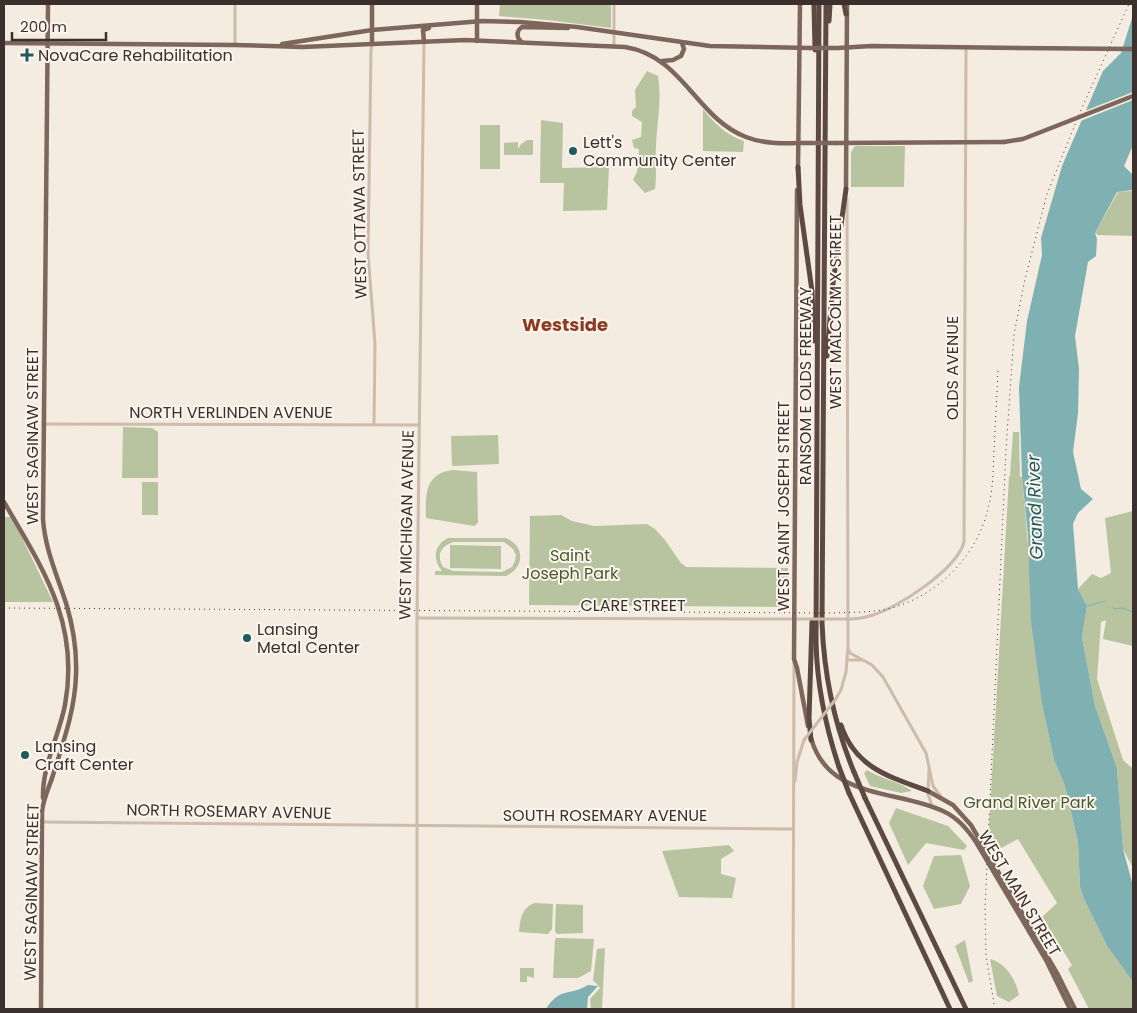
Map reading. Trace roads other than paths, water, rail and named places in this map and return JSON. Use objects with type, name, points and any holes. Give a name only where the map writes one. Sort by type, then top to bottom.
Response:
[{"type":"highway","points":[[814,4],[818,133]]},
{"type":"highway","name":"RANSOM E OLDS FREEWAY","points":[[819,4],[815,621],[818,680],[826,724],[838,767],[950,1009]]},
{"type":"highway","name":"RANSOM E OLDS FREEWAY","points":[[826,4],[822,610],[826,670]]},
{"type":"highway","points":[[825,72],[830,4]]},
{"type":"highway","points":[[846,4],[846,14]]},
{"type":"highway","points":[[798,167],[800,205],[812,291],[817,394]]},
{"type":"highway","points":[[823,417],[832,295],[846,189]]},
{"type":"highway","points":[[811,740],[809,710],[816,549]]},
{"type":"highway","points":[[826,670],[835,718],[854,772],[966,1009]]},
{"type":"highway","points":[[826,670],[842,729],[848,743],[857,754],[878,771],[928,791]]},
{"type":"main road","name":"WEST SAGINAW STREET","points":[[42,1009],[43,802],[52,780],[70,720],[76,670],[70,618],[52,566],[44,530],[43,424],[48,4]]},
{"type":"main road","name":"WEST OTTAWA STREET","points":[[372,4],[372,44]]},
{"type":"main road","points":[[476,41],[477,4]]},
{"type":"main road","name":"WEST SAINT JOSEPH STREET","points":[[794,659],[800,4]]},
{"type":"main road","name":"WEST MALCOLM X STREET","points":[[846,14],[846,189]]},
{"type":"main road","points":[[265,46],[303,42],[372,30],[477,22],[514,22],[576,27],[682,43],[728,47],[1133,49]]},
{"type":"main road","points":[[424,42],[422,32],[425,28],[454,26],[466,23]]},
{"type":"main road","points":[[522,42],[518,39],[517,35],[522,27],[562,29],[576,27]]},
{"type":"main road","points":[[322,46],[328,43],[349,42],[352,38],[350,34]]},
{"type":"main road","points":[[4,43],[298,47],[476,41],[614,47],[641,51],[662,61],[722,124],[747,138],[762,142],[1004,142],[1023,139],[1133,96]]},
{"type":"main road","points":[[662,61],[673,60],[680,56],[684,49],[682,43]]},
{"type":"main road","points":[[4,502],[52,588],[63,622],[67,647],[68,679],[65,705],[45,776],[43,802]]},
{"type":"main road","points":[[794,659],[811,740],[822,762],[829,770],[842,780],[868,791],[933,807]]},
{"type":"main road","name":"WEST MAIN STREET","points":[[928,791],[956,808],[971,825],[1066,994]]},
{"type":"main road","name":"WEST MAIN STREET","points":[[933,807],[948,814],[963,824],[969,831],[1066,994]]},
{"type":"main road","points":[[1066,994],[1070,1009]]},
{"type":"main road","points":[[1066,994],[1075,1009]]},
{"type":"street","points":[[235,4],[235,45]]},
{"type":"street","points":[[614,4],[614,47]]},
{"type":"street","name":"WEST MICHIGAN AVENUE","points":[[418,1009],[417,618],[424,42]]},
{"type":"street","name":"WEST OTTAWA STREET","points":[[372,44],[370,50],[368,253],[375,344],[374,424]]},
{"type":"street","name":"OLDS AVENUE","points":[[848,619],[859,619],[876,614],[907,598],[946,569],[957,558],[964,542],[966,48]]},
{"type":"street","name":"WEST MALCOLM X STREET","points":[[846,189],[848,619]]},
{"type":"street","name":"NORTH VERLINDEN AVENUE","points":[[43,424],[420,425]]},
{"type":"street","name":"CLARE STREET","points":[[417,618],[848,619]]},
{"type":"street","points":[[794,789],[798,758],[804,740],[835,700],[845,676],[848,619]]},
{"type":"street","name":"WEST MAIN STREET","points":[[848,646],[850,653],[876,668],[882,677],[923,746],[930,766],[932,785],[942,798]]},
{"type":"street","name":"WEST SAINT JOSEPH STREET","points":[[793,1009],[794,659]]},
{"type":"street","points":[[847,660],[867,662]]},
{"type":"street","name":"WEST MAIN STREET","points":[[930,766],[928,799],[933,807]]},
{"type":"street","name":"NORTH ROSEMARY AVENUE","points":[[42,822],[417,826]]},
{"type":"street","name":"SOUTH ROSEMARY AVENUE","points":[[417,826],[793,829]]},
{"type":"water","name":"Grand River","points":[[1133,15],[1133,145],[1124,166],[1133,175],[1133,190],[1117,192],[1095,233],[1097,239],[1096,256],[1088,262],[1075,336],[1079,369],[1078,413],[1073,452],[1081,489],[1093,499],[1078,513],[1073,524],[1078,589],[1087,606],[1082,637],[1095,706],[1117,768],[1123,849],[1133,886],[1133,982],[1107,946],[1080,887],[1078,842],[1065,786],[1054,760],[1042,704],[1031,621],[1028,536],[1022,477],[1019,387],[1027,321],[1042,255],[1041,238],[1062,166],[1103,71],[1121,53]]},
{"type":"water","points":[[588,985],[598,986],[588,997],[587,1009],[546,1009],[561,994],[581,989]]},
{"type":"waterway","points":[[1087,606],[1105,601]]},
{"type":"waterway","points":[[1113,607],[1114,609],[1122,608],[1133,612]]},
{"type":"railway","points":[[995,1009],[986,956],[985,908],[1006,449],[1014,334],[1025,279],[1047,194],[1080,112],[1129,4]]},
{"type":"railway","points":[[4,608],[831,613],[867,612],[888,609],[906,603],[938,585],[964,559],[982,527],[990,502],[992,488],[998,369]]},
{"type":"place","name":"NovaCare Rehabilitation","points":[[27,55]]},
{"type":"place","name":"Lett's Community Center","points":[[573,151]]},
{"type":"place","name":"Lansing Metal Center","points":[[247,638]]},
{"type":"place","name":"Lansing Craft Center","points":[[25,755]]},
{"type":"district","name":"Westside","points":[[565,325]]},
{"type":"park label","name":"Saint Joseph Park","points":[[570,564]]},
{"type":"park label","name":"Grand River Park","points":[[1029,802]]}]
